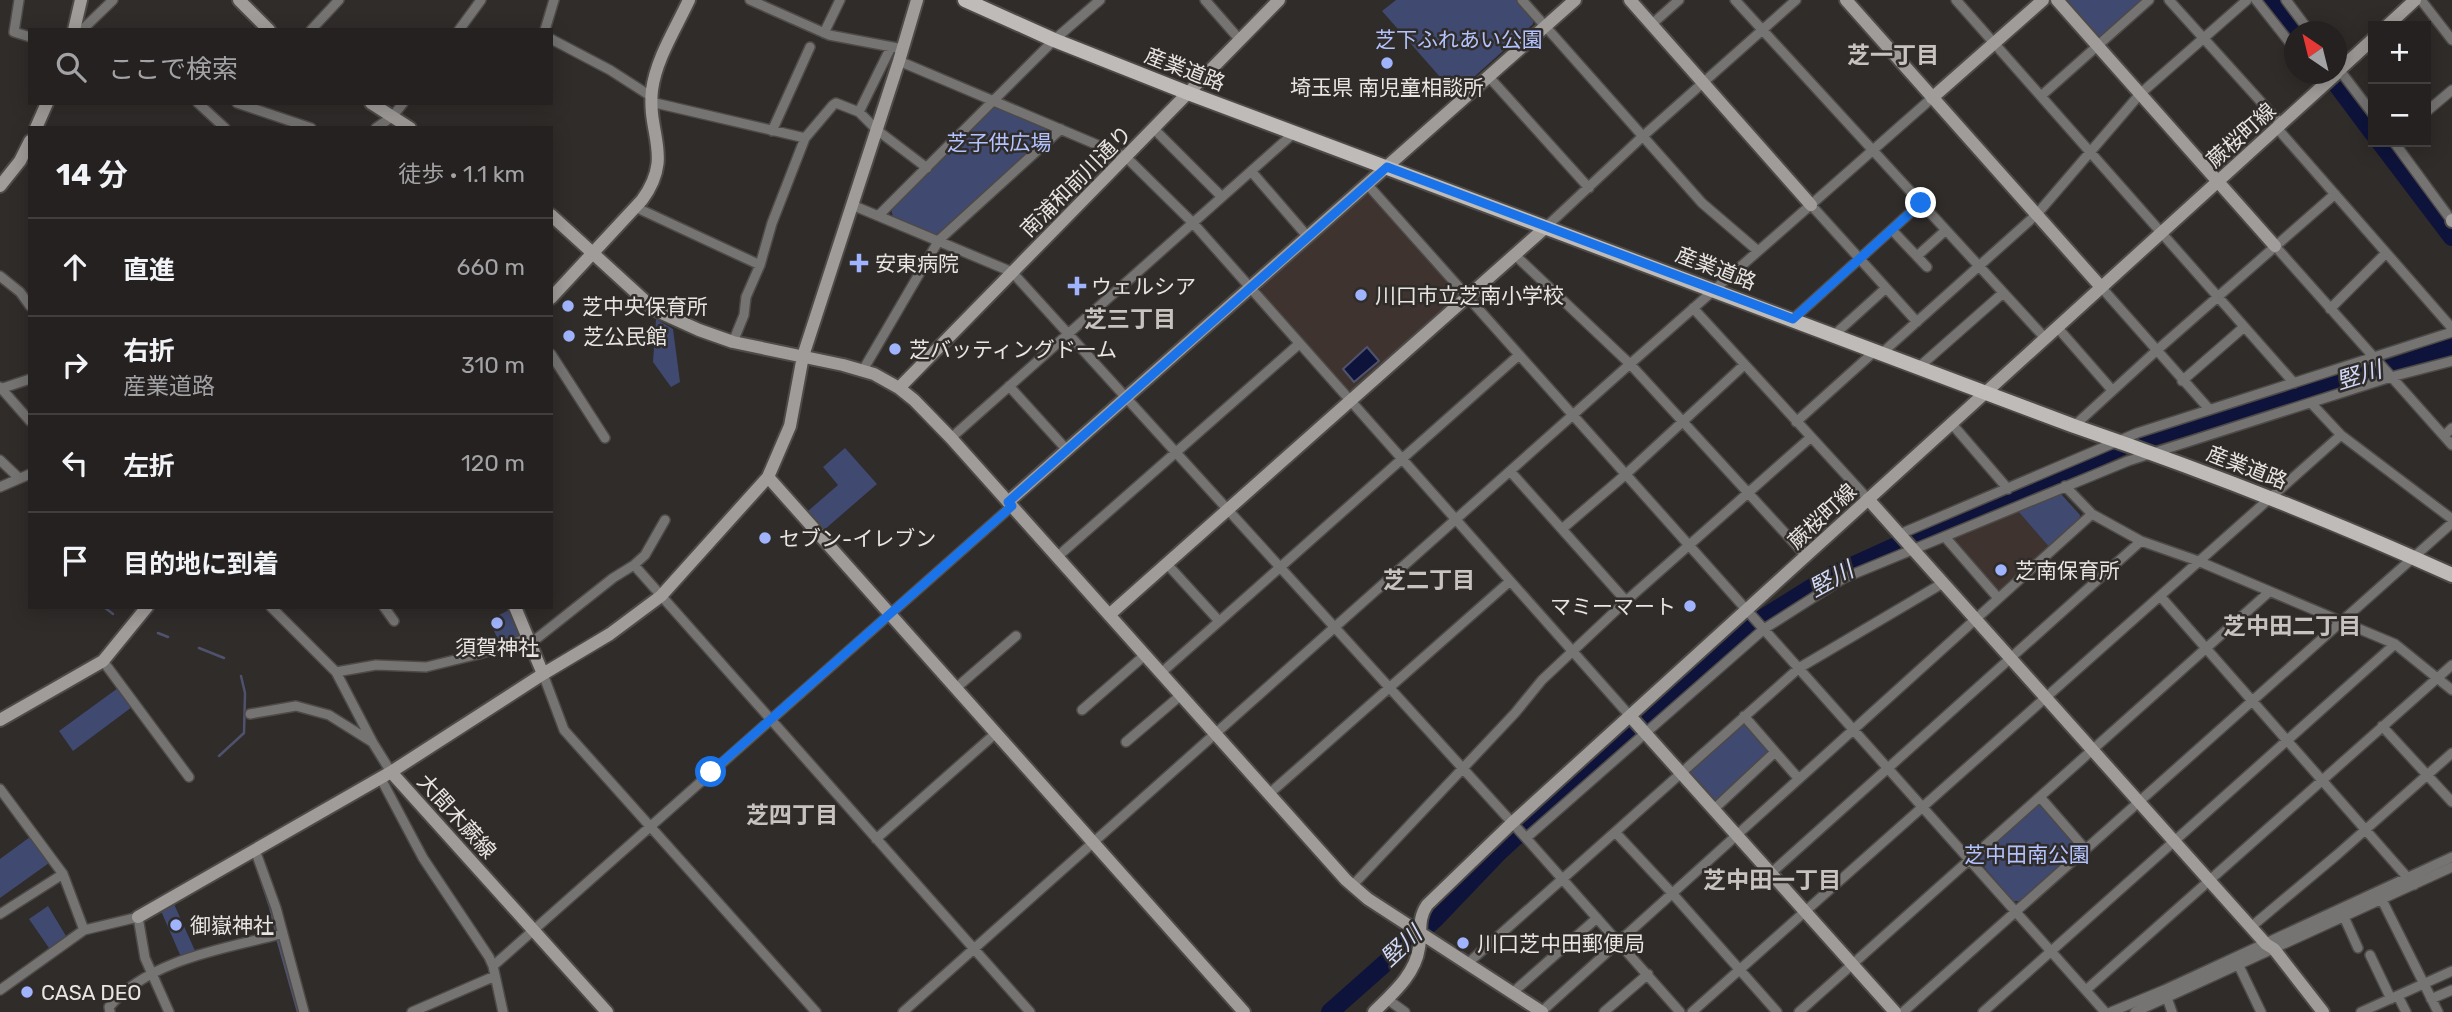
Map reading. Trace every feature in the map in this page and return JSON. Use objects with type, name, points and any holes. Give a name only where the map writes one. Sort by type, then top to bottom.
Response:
[{"type":"main road","name":"産業道路","points":[[965,0],[1054,40],[1188,93],[2074,426],[2153,453],[2452,575]]},
{"type":"street","points":[[19,0],[14,32],[28,36]]},
{"type":"street","points":[[74,28],[81,0]]},
{"type":"street","points":[[84,28],[113,0]]},
{"type":"street","points":[[239,0],[267,28]]},
{"type":"street","points":[[313,28],[339,0]]},
{"type":"street","points":[[460,28],[481,0]]},
{"type":"street","points":[[546,28],[554,0]]},
{"type":"street","points":[[553,296],[648,192],[658,168],[652,99],[656,72],[689,0]]},
{"type":"street","points":[[750,0],[824,33],[898,52],[994,100],[1126,157],[1193,223],[1509,582],[1895,1012]]},
{"type":"street","points":[[824,33],[839,0]]},
{"type":"street","name":"大間木蕨線","points":[[607,1012],[386,775],[610,634],[661,596],[768,477],[790,426],[803,356],[877,130],[898,52],[917,0]]},
{"type":"street","points":[[878,216],[1054,40],[1100,0]]},
{"type":"street","points":[[1205,0],[1240,40]]},
{"type":"street","name":"南浦和前川通り","points":[[899,388],[1279,0]]},
{"type":"street","points":[[1522,0],[1702,203],[1758,251]]},
{"type":"street","points":[[412,1012],[494,971],[533,930],[890,614],[1067,450],[1575,0]]},
{"type":"street","points":[[1630,0],[1917,322]]},
{"type":"street","points":[[1651,25],[1679,0]]},
{"type":"street","points":[[1735,0],[2045,338]]},
{"type":"street","points":[[1109,615],[1515,255],[1796,0]]},
{"type":"street","points":[[1846,0],[2209,409]]},
{"type":"street","points":[[1956,0],[2294,383]]},
{"type":"street","points":[[903,1012],[1573,414],[2043,0]]},
{"type":"street","points":[[2057,0],[2452,445]]},
{"type":"street","points":[[2040,96],[2148,0]]},
{"type":"street","points":[[1525,837],[1762,628],[1907,542],[2008,489],[2118,441],[2452,330],[2169,0]]},
{"type":"street","points":[[1796,422],[1917,322],[2037,214],[2140,94],[2247,0]]},
{"type":"street","points":[[2256,0],[2284,35]]},
{"type":"street","points":[[2286,0],[2302,21]]},
{"type":"street","points":[[2392,21],[2415,0]]},
{"type":"street","points":[[2421,0],[2452,40]]},
{"type":"street","points":[[553,40],[610,70],[652,99],[806,138]]},
{"type":"street","name":"蕨桜町線","points":[[2347,62],[2368,44]]},
{"type":"street","points":[[772,131],[810,47]]},
{"type":"street","points":[[859,112],[898,52]]},
{"type":"street","points":[[1489,77],[1589,188]]},
{"type":"street","name":"蕨桜町線","points":[[1374,1012],[1413,967],[1419,949],[1420,917],[1427,905],[1749,613],[1806,556],[2323,84]]},
{"type":"street","points":[[2342,84],[2368,109]]},
{"type":"street","points":[[2431,108],[2452,90]]},
{"type":"street","points":[[733,342],[772,223],[806,138],[833,104],[859,112],[877,130],[927,168]]},
{"type":"street","points":[[37,126],[46,105]]},
{"type":"street","points":[[200,105],[223,126]]},
{"type":"street","points":[[243,105],[305,126]]},
{"type":"street","points":[[374,105],[407,126]]},
{"type":"street","points":[[379,126],[393,116],[401,105]]},
{"type":"street","points":[[863,370],[939,240],[1061,129]]},
{"type":"street","points":[[1154,129],[1222,197]]},
{"type":"street","points":[[951,438],[1294,133]]},
{"type":"street","points":[[2398,147],[2452,221]]},
{"type":"street","points":[[0,186],[25,165]]},
{"type":"street","points":[[1251,171],[1308,237]]},
{"type":"street","points":[[1367,184],[2105,1012]]},
{"type":"street","points":[[2074,426],[2217,296],[2335,194]]},
{"type":"street","points":[[1793,319],[1921,203]]},
{"type":"street","points":[[852,205],[1012,272],[1563,879],[1680,1012]]},
{"type":"street","points":[[635,207],[760,265]]},
{"type":"street","points":[[553,217],[655,310],[733,342],[863,370],[899,388],[921,406],[951,438],[1352,886],[1541,1012],[2092,514]]},
{"type":"street","points":[[1892,230],[1927,267]]},
{"type":"street","points":[[1917,256],[1946,230]]},
{"type":"street","points":[[2330,309],[2386,253]]},
{"type":"street","points":[[1515,255],[1630,364],[1806,556]]},
{"type":"street","points":[[0,276],[20,292],[28,303]]},
{"type":"street","points":[[1834,335],[1886,288]]},
{"type":"street","points":[[1919,367],[2003,292]]},
{"type":"street","points":[[1693,308],[2270,946],[2323,1012]]},
{"type":"street","points":[[2057,327],[2112,390]]},
{"type":"street","points":[[2182,381],[2244,327]]},
{"type":"street","points":[[1057,557],[1299,344]]},
{"type":"street","points":[[1161,673],[1519,355]]},
{"type":"street","points":[[553,357],[605,438]]},
{"type":"street","points":[[1907,542],[1945,537],[2065,486],[2153,453],[2452,360]]},
{"type":"street","points":[[1562,529],[1744,365]]},
{"type":"street","points":[[28,380],[0,388],[28,419]]},
{"type":"street","points":[[1009,386],[1067,450]]},
{"type":"street","points":[[1903,1012],[2139,804],[2452,521],[2342,435],[2312,404]]},
{"type":"street","points":[[1952,424],[2008,489]]},
{"type":"street","points":[[2444,436],[2452,428]]},
{"type":"street","points":[[1692,1012],[2342,435]]},
{"type":"street","points":[[1352,886],[1515,713],[1542,680],[1626,601],[1810,438]]},
{"type":"street","points":[[0,460],[19,478]]},
{"type":"street","points":[[1510,471],[1626,601]]},
{"type":"street","points":[[0,487],[28,475]]},
{"type":"street","points":[[768,477],[1244,1012]]},
{"type":"street","points":[[2065,486],[2092,514],[2141,541],[2198,561],[2395,644],[2452,690]]},
{"type":"street","points":[[336,672],[376,665],[426,667],[530,641],[634,565],[645,555],[665,520]]},
{"type":"street","points":[[1945,537],[1998,598]]},
{"type":"street","points":[[1770,874],[2141,541]]},
{"type":"street","points":[[1167,564],[1219,621]]},
{"type":"street","points":[[634,565],[1030,1012]]},
{"type":"street","points":[[1269,794],[1509,582]]},
{"type":"street","points":[[1467,964],[1799,668],[1943,583]]},
{"type":"street","points":[[1799,1012],[2269,592]]},
{"type":"street","points":[[2161,597],[2411,881]]},
{"type":"street","points":[[0,720],[103,661],[146,609]]},
{"type":"street","points":[[273,609],[336,672],[373,743],[423,858],[494,971],[503,1012]]},
{"type":"street","points":[[385,609],[394,621]]},
{"type":"street","points":[[516,609],[564,730],[816,1012]]},
{"type":"street","points":[[956,688],[1016,636]]},
{"type":"street","points":[[1983,1012],[2395,644]]},
{"type":"street","points":[[1082,710],[1145,655]]},
{"type":"street","points":[[103,661],[189,777]]},
{"type":"street","points":[[2086,990],[2452,665]]},
{"type":"street","points":[[1126,742],[1181,695]]},
{"type":"street","points":[[250,714],[296,706],[329,715],[373,743]]},
{"type":"street","points":[[1744,716],[1798,778]]},
{"type":"street","points":[[2382,726],[2452,802]]},
{"type":"street","points":[[876,839],[996,733]]},
{"type":"street","points":[[1713,810],[1775,752]]},
{"type":"street","points":[[2251,927],[2366,830],[2452,752]]},
{"type":"street","points":[[0,990],[84,930],[138,917],[386,775]]},
{"type":"street","points":[[0,789],[62,874],[84,930]]},
{"type":"street","points":[[2040,797],[2086,850]]},
{"type":"street","points":[[1616,833],[1777,1012]]},
{"type":"street","points":[[255,850],[276,908],[304,1012]]},
{"type":"street","points":[[2110,1012],[2166,995],[2239,966],[2270,946],[2382,900],[2452,857]]},
{"type":"street","points":[[2135,1012],[2411,881],[2452,867]]},
{"type":"street","points":[[0,915],[62,874]]},
{"type":"street","points":[[2382,900],[2438,1012]]},
{"type":"street","points":[[138,917],[145,958],[169,1012]]},
{"type":"street","points":[[2344,917],[2358,948]]},
{"type":"street","points":[[1512,993],[1597,918]]},
{"type":"street","points":[[110,1012],[109,1007],[123,990],[152,975],[204,954],[281,934]]},
{"type":"street","points":[[2370,955],[2394,997],[2406,1012]]},
{"type":"street","points":[[2239,966],[2258,1011]]},
{"type":"street","points":[[2361,1012],[2374,1009],[2452,971]]},
{"type":"street","points":[[1604,1012],[1648,974]]},
{"type":"street","points":[[2431,999],[2452,990]]},
{"type":"street","points":[[2166,995],[2172,1012]]},
{"type":"street","points":[[1387,999],[1405,1012]]},
{"type":"shaded area","name":"川口市立芝南小学校","points":[[1364,195],[1371,195],[1457,292],[1458,299],[1354,390],[1347,390],[1261,291],[1263,283]]},
{"type":"shaded area","points":[[1367,347],[1379,361],[1354,382],[1343,369]]},
{"type":"shaded area","name":"芝南保育所","points":[[2017,510],[2050,548],[2000,593],[1996,592],[1951,540]]},
{"type":"green space","name":"芝下ふれあい公園","points":[[1396,0],[1516,0],[1533,24],[1455,94],[1382,11]]},
{"type":"green space","points":[[2063,0],[2144,0],[2103,36],[2097,36]]},
{"type":"green space","name":"芝子供広場","points":[[998,107],[1046,127],[1048,136],[941,233],[934,235],[893,217],[891,209],[992,108]]},
{"type":"green space","points":[[656,319],[673,329],[680,382],[671,387],[653,362]]},
{"type":"green space","points":[[845,448],[877,484],[824,530],[808,511],[838,485],[823,467]]},
{"type":"green space","points":[[2061,494],[2080,515],[2079,522],[2050,548],[2017,510]]},
{"type":"green space","points":[[509,610],[522,637],[500,644],[489,620]]},
{"type":"green space","points":[[118,688],[132,707],[73,751],[59,731]]},
{"type":"green space","points":[[1742,724],[1746,724],[1769,751],[1768,755],[1717,801],[1712,800],[1691,777],[1691,768]]},
{"type":"green space","name":"芝中田南公園","points":[[2041,803],[2078,845],[2078,850],[2020,901],[2013,901],[1980,862],[1980,855]]},
{"type":"green space","points":[[30,837],[49,863],[0,898],[0,859]]},
{"type":"green space","points":[[174,904],[196,953],[181,957],[161,911]]},
{"type":"green space","points":[[48,906],[66,936],[49,948],[29,919]]},
{"type":"waterway","points":[[2272,0],[2288,21]]},
{"type":"waterway","points":[[2336,84],[2368,126]]},
{"type":"waterway","points":[[2384,147],[2452,237]]},
{"type":"waterway","name":"竪川","points":[[1330,1012],[1435,919],[1499,852],[1715,655],[1763,618],[1832,575],[2122,446],[2317,387],[2391,368],[2452,347]]},
{"type":"waterway","points":[[107,609],[113,614]]},
{"type":"waterway","points":[[158,633],[168,637]]},
{"type":"waterway","points":[[199,648],[224,658]]},
{"type":"waterway","points":[[219,756],[244,733],[245,693],[241,676]]},
{"type":"waterway","points":[[256,865],[276,932]]},
{"type":"waterway","points":[[277,938],[298,1012]]},
{"type":"place","name":"埼玉県 南児童相談所","points":[[1387,63]]},
{"type":"place","name":"安東病院","points":[[859,263]]},
{"type":"place","name":"ウェルシア","points":[[1077,286]]},
{"type":"place","name":"川口市立芝南小学校","points":[[1361,295]]},
{"type":"place","name":"芝中央保育所","points":[[568,306]]},
{"type":"place","name":"芝公民館","points":[[569,336]]},
{"type":"place","name":"芝バッティングドーム","points":[[895,349]]},
{"type":"place","name":"セブン-イレブン","points":[[765,538]]},
{"type":"place","name":"芝南保育所","points":[[2001,570]]},
{"type":"place","name":"マミーマート","points":[[1690,606]]},
{"type":"place","name":"須賀神社","points":[[497,623]]},
{"type":"place","name":"御嶽神社","points":[[176,925]]},
{"type":"place","name":"川口芝中田郵便局","points":[[1463,943]]},
{"type":"place","name":"CASA DEO","points":[[27,992]]},
{"type":"district","name":"芝一丁目","points":[[1893,55]]},
{"type":"district","name":"芝三丁目","points":[[1130,319]]},
{"type":"district","name":"芝二丁目","points":[[1429,580]]},
{"type":"district","name":"芝中田二丁目","points":[[2292,626]]},
{"type":"district","name":"芝四丁目","points":[[792,815]]},
{"type":"district","name":"芝中田一丁目","points":[[1772,880]]},
{"type":"route","points":[[711,772],[1012,506],[1008,502],[1387,167],[1793,319],[1921,203]]}]
